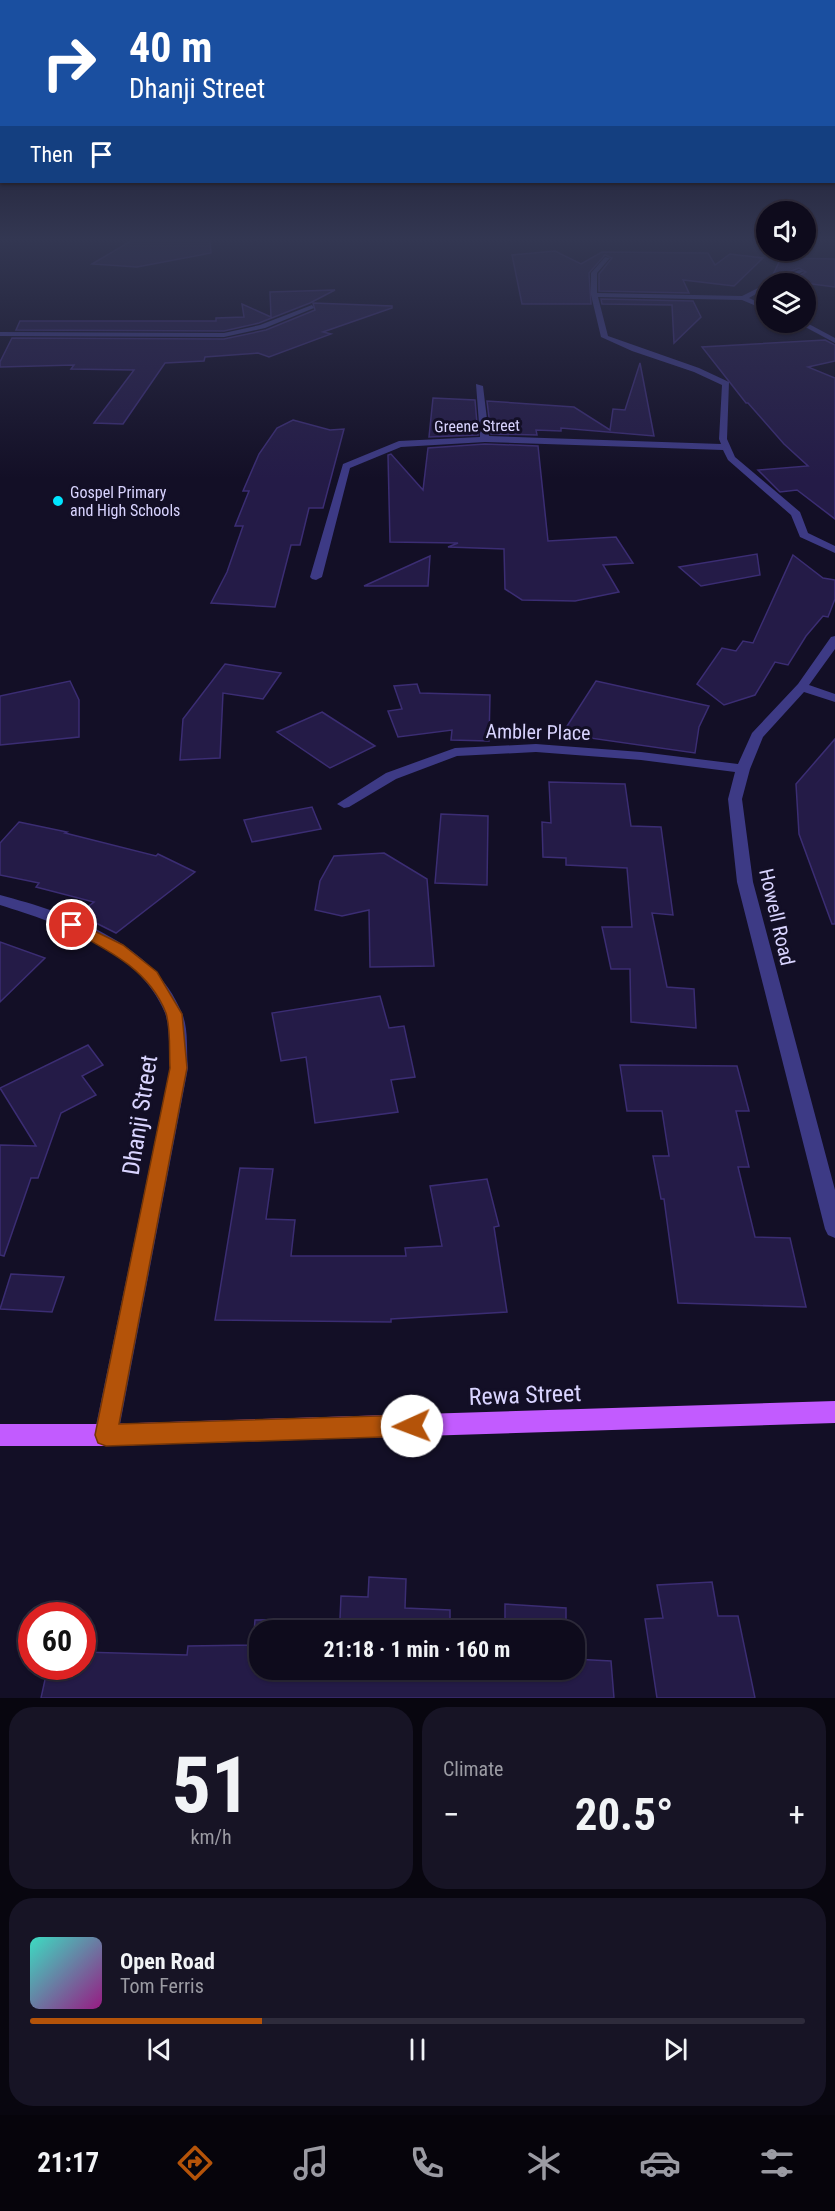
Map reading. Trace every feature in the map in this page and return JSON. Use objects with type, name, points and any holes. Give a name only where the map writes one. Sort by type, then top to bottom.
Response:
[{"type":"main road","name":"Rewa Street","points":[[0,1435],[106,1435],[835,1412]]},
{"type":"street","points":[[0,334],[237,335],[279,320]]},
{"type":"street","points":[[601,320],[605,337],[678,362],[711,375],[726,384],[723,439],[731,458],[796,514],[804,535],[835,550]]},
{"type":"street","points":[[816,331],[835,341]]},
{"type":"street","points":[[479,386],[485,439]]},
{"type":"street","name":"Greene Street","points":[[316,577],[346,466],[399,444],[485,439],[727,447]]},
{"type":"street","name":"Howell Road","points":[[835,640],[802,687],[756,736],[743,769],[735,799],[745,882],[835,1229]]},
{"type":"street","points":[[802,687],[835,698]]},
{"type":"street","name":"Ambler Place","points":[[344,804],[391,776],[455,752],[536,748],[641,756],[743,769]]},
{"type":"street","name":"Dhanji Street","points":[[0,900],[72,925],[118,949],[152,976],[174,1014],[178,1068],[106,1435]]},
{"type":"building","points":[[266,320],[224,331],[16,330],[20,321]]},
{"type":"building","points":[[290,320],[357,320],[323,332],[331,334],[269,357],[258,353],[205,357],[204,361],[165,363],[123,424],[94,423],[134,370],[71,369],[74,365],[0,367],[0,362],[12,338],[224,339],[266,330]]},
{"type":"building","points":[[673,320],[698,320],[674,343]]},
{"type":"building","points":[[825,340],[835,345],[835,361],[808,367],[835,378],[835,519],[797,490],[780,492],[758,470],[808,466],[746,403],[702,347]]},
{"type":"building","points":[[640,363],[654,436],[561,428],[561,431],[536,430],[537,435],[491,434],[487,401],[574,407],[610,430],[613,409],[625,410]]},
{"type":"building","points":[[433,398],[475,400],[478,435],[429,437]]},
{"type":"building","points":[[293,420],[330,430],[344,429],[323,508],[309,508],[300,545],[291,545],[275,607],[211,603],[227,572],[243,526],[235,526],[249,491],[243,491],[259,454],[277,428]]},
{"type":"building","points":[[485,444],[538,446],[548,541],[616,537],[633,563],[603,565],[619,592],[575,601],[522,600],[505,589],[504,549],[448,547],[458,543],[390,542],[388,455],[391,454],[423,490],[428,448]]},
{"type":"building","points":[[757,554],[760,575],[701,586],[679,567]]},
{"type":"building","points":[[793,555],[823,578],[835,580],[835,599],[828,617],[823,616],[806,636],[788,665],[775,662],[755,695],[724,705],[697,684],[722,648],[736,651],[743,641],[753,643]]},
{"type":"building","points":[[430,556],[428,586],[364,586]]},
{"type":"building","points":[[225,664],[281,673],[263,699],[223,693],[220,758],[180,760],[183,719]]},
{"type":"building","points":[[70,681],[79,700],[79,737],[0,745],[0,696]]},
{"type":"building","points":[[596,681],[709,706],[699,727],[695,753],[562,734]]},
{"type":"building","points":[[417,684],[420,693],[490,695],[489,741],[451,740],[452,730],[398,737],[388,711],[402,709],[394,686]]},
{"type":"building","points":[[322,712],[375,746],[330,768],[277,732]]},
{"type":"building","points":[[835,739],[835,924],[832,924],[799,834],[796,784]]},
{"type":"building","points":[[549,782],[625,784],[631,826],[661,827],[673,915],[652,913],[667,987],[694,989],[696,1028],[631,1022],[630,969],[611,969],[602,927],[632,927],[627,868],[566,865],[566,858],[543,857],[542,822],[551,823]]},
{"type":"building","points":[[312,807],[321,829],[252,842],[244,820]]},
{"type":"building","points":[[441,814],[488,816],[487,885],[435,883]]},
{"type":"building","points":[[19,822],[67,832],[65,833],[156,856],[158,854],[195,872],[116,933],[78,914],[94,902],[36,887],[39,883],[0,875],[0,843]]},
{"type":"building","points":[[384,853],[427,879],[434,966],[370,967],[369,910],[342,916],[315,910],[320,881],[334,856]]},
{"type":"building","points":[[0,942],[45,958],[0,1002]]},
{"type":"building","points":[[380,996],[389,1028],[404,1026],[415,1077],[391,1080],[398,1112],[315,1123],[306,1057],[281,1061],[272,1013]]},
{"type":"building","points":[[88,1045],[103,1065],[82,1076],[96,1095],[61,1113],[38,1178],[31,1178],[4,1256],[0,1255],[0,1145],[36,1146],[0,1088]]},
{"type":"building","points":[[620,1065],[737,1066],[749,1111],[736,1111],[749,1167],[738,1167],[755,1237],[790,1238],[806,1307],[678,1303],[664,1199],[661,1199],[653,1156],[669,1156],[662,1111],[627,1111]]},
{"type":"building","points":[[240,1168],[273,1169],[266,1219],[295,1220],[291,1256],[406,1256],[405,1248],[442,1246],[430,1186],[487,1179],[499,1226],[494,1227],[507,1312],[391,1319],[391,1322],[215,1320]]},
{"type":"building","points":[[11,1274],[64,1277],[52,1312],[0,1309]]},
{"type":"building","points":[[369,1577],[406,1579],[405,1608],[450,1610],[450,1620],[255,1620],[340,1619],[341,1596],[368,1597]]},
{"type":"building","points":[[712,1582],[718,1616],[738,1616],[755,1698],[657,1698],[645,1619],[663,1618],[657,1585]]},
{"type":"building","points":[[505,1604],[566,1608],[566,1620],[505,1620]]},
{"type":"building","points":[[249,1645],[249,1680],[585,1680],[585,1660],[611,1661],[614,1698],[41,1698],[45,1680],[96,1680],[96,1652],[187,1655],[188,1646]]},
{"type":"place","name":"Gospel Primary and High Schools","points":[[58,501]]},
{"type":"route","points":[[72,925],[118,949],[152,976],[174,1014],[178,1068],[106,1435],[412,1426]]}]
